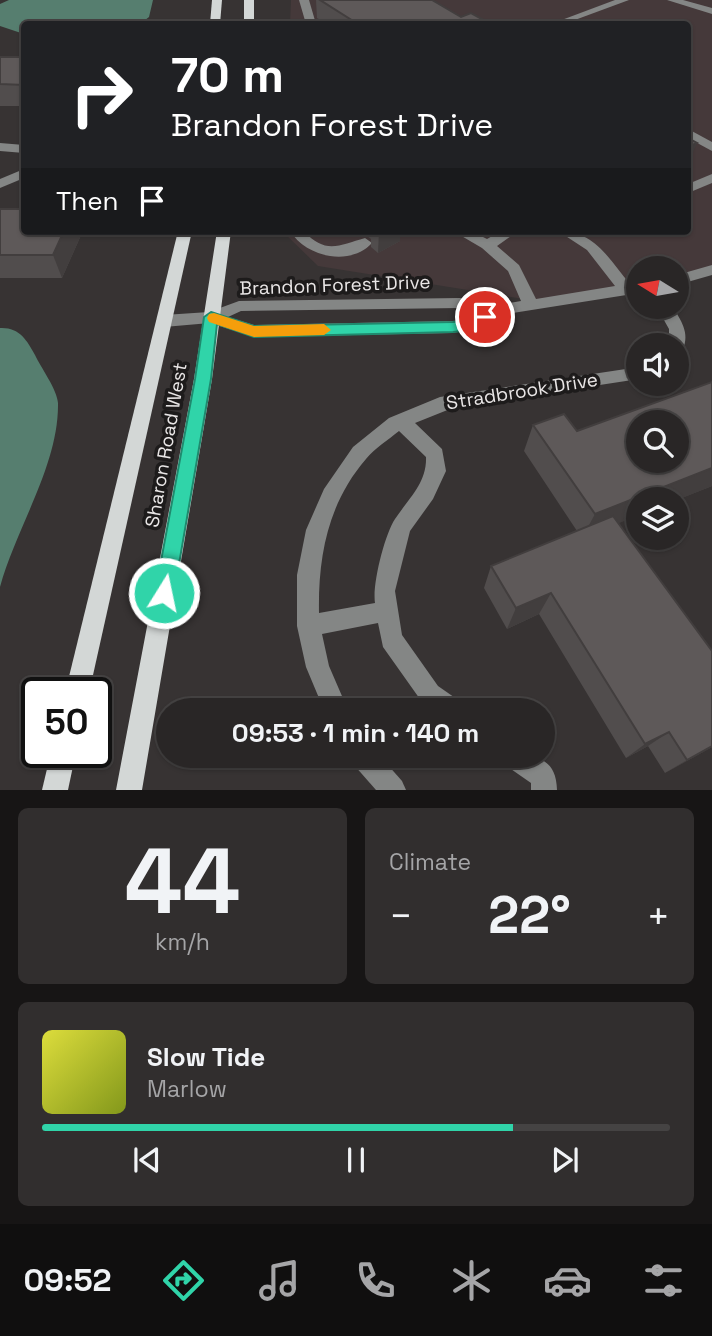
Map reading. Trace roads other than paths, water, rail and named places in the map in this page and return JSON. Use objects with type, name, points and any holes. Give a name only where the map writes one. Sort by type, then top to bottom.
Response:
[{"type":"main road","points":[[215,21],[217,0]]},
{"type":"main road","points":[[249,0],[249,21]]},
{"type":"main road","name":"Sharon Road West","points":[[81,677],[184,235]]},
{"type":"main road","name":"Sharon Road West","points":[[129,790],[203,379],[223,235]]},
{"type":"main road","points":[[55,790],[60,768]]},
{"type":"street","points":[[304,0],[310,21]]},
{"type":"street","points":[[564,21],[624,0]]},
{"type":"street","points":[[672,0],[712,10]]},
{"type":"street","points":[[691,135],[712,147]]},
{"type":"street","points":[[0,147],[21,149]]},
{"type":"street","points":[[0,184],[21,174]]},
{"type":"street","points":[[691,188],[712,178]]},
{"type":"street","points":[[298,235],[313,247],[332,250],[348,251],[365,243]]},
{"type":"street","points":[[468,235],[487,245],[514,268],[531,305]]},
{"type":"street","points":[[487,245],[504,235]]},
{"type":"street","points":[[572,235],[592,247],[626,283]]},
{"type":"street","points":[[690,276],[712,270]]},
{"type":"street","name":"Brandon Forest Drive","points":[[211,317],[254,331],[453,327],[466,326],[504,309],[626,290]]},
{"type":"street","name":"Brandon Forest Drive","points":[[164,321],[211,317],[239,306],[460,303],[504,309]]},
{"type":"street","name":"Stradbrook Drive","points":[[329,698],[308,626],[306,592],[310,552],[331,491],[365,448],[391,426],[439,404],[626,375]]},
{"type":"street","points":[[401,421],[435,454],[436,471],[426,493],[401,527],[384,591],[391,639],[430,694],[436,698]]},
{"type":"street","points":[[308,626],[387,611]]},
{"type":"street","points":[[374,768],[393,790]]},
{"type":"street","points":[[531,768],[544,777],[544,790]]}]
